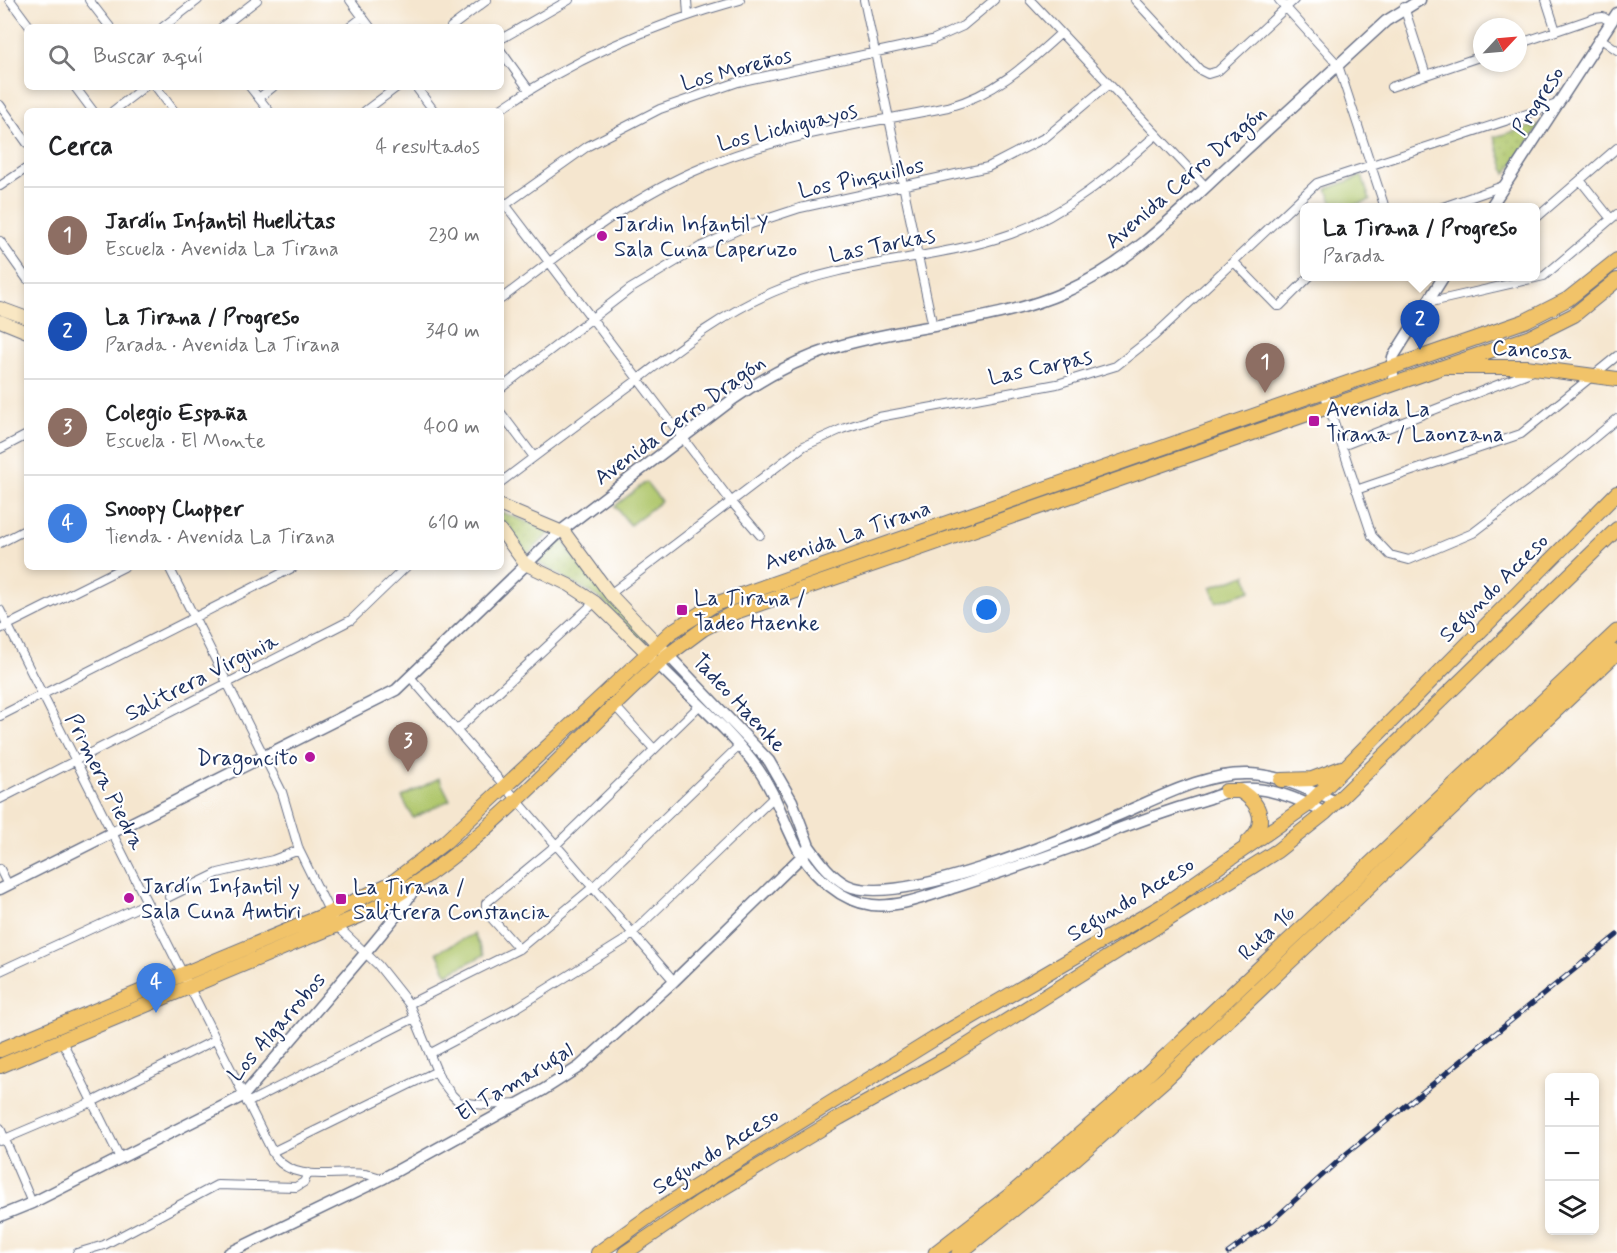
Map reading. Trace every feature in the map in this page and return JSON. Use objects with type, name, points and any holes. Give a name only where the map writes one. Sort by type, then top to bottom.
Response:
[{"type":"highway","name":"Ruta 16","points":[[936,1253],[1011,1195],[1129,1091],[1617,632]]},
{"type":"highway","name":"Ruta 16","points":[[959,1253],[1058,1173],[1156,1087],[1617,652]]},
{"type":"main road","name":"Avenida La Tirana","points":[[333,919],[420,863],[506,787],[653,649],[699,613],[741,594],[1391,369],[1539,315],[1568,299],[1617,260]]},
{"type":"main road","name":"Avenida La Tirana","points":[[0,1050],[333,919],[380,906],[418,883],[457,853],[663,659],[703,629],[749,607],[1443,367],[1560,323],[1617,280]]},
{"type":"main road","points":[[0,308],[24,317]]},
{"type":"main road","points":[[0,321],[24,331]]},
{"type":"main road","name":"Cancosa","points":[[1443,367],[1539,368],[1617,379]]},
{"type":"main road","name":"Segundo Acceso","points":[[598,1253],[679,1197],[934,1039],[1145,916],[1309,804],[1617,493]]},
{"type":"main road","points":[[504,507],[562,530]]},
{"type":"main road","name":"Segundo Acceso","points":[[625,1253],[700,1202],[839,1118],[952,1055],[1277,851],[1325,813],[1617,529]]},
{"type":"main road","name":"Tadeo Haenke","points":[[562,530],[653,649]]},
{"type":"main road","name":"Tadeo Haenke","points":[[504,535],[525,564],[568,585],[595,602],[663,659]]},
{"type":"main road","points":[[1281,780],[1312,779],[1332,773],[1350,762]]},
{"type":"main road","points":[[1211,873],[1258,833],[1260,827],[1258,809],[1250,798],[1239,790],[1226,791]]},
{"type":"main road","name":"Avenida La Tirana","points":[[0,1066],[61,1040],[185,979]]},
{"type":"street","points":[[10,0],[28,24]]},
{"type":"street","points":[[89,0],[108,24]]},
{"type":"street","points":[[167,24],[198,0]]},
{"type":"street","points":[[226,24],[257,0]]},
{"type":"street","points":[[350,0],[368,24]]},
{"type":"street","points":[[455,24],[487,0]]},
{"type":"street","points":[[504,37],[569,0]]},
{"type":"street","points":[[687,0],[688,15]]},
{"type":"street","points":[[502,108],[529,90],[603,50],[688,15],[740,0]]},
{"type":"street","points":[[864,0],[933,327]]},
{"type":"street","name":"Los Moreños","points":[[504,203],[588,146],[677,102],[738,82],[944,36],[972,20],[994,0]]},
{"type":"street","points":[[1030,0],[1206,187]]},
{"type":"street","points":[[1135,0],[1200,70],[1208,74],[1218,71],[1283,4],[1293,0]]},
{"type":"street","name":"Avenida Cerro Dragón","points":[[4,887],[386,696],[411,678],[562,530],[746,390],[799,361],[852,343],[1012,311],[1080,285],[1138,248],[1338,65],[1404,8],[1420,0]]},
{"type":"street","points":[[1546,0],[1556,31]]},
{"type":"street","points":[[1283,4],[1338,65],[1384,203]]},
{"type":"street","points":[[1404,8],[1426,75]]},
{"type":"street","points":[[354,24],[363,17]]},
{"type":"street","points":[[1527,41],[1599,17],[1614,17]]},
{"type":"street","name":"Progreso","points":[[1492,203],[1614,17]]},
{"type":"street","name":"Los Lichiguayos","points":[[504,297],[626,207],[704,166],[780,141],[948,107],[984,94],[1012,76],[1061,33]]},
{"type":"street","points":[[1601,39],[1617,50]]},
{"type":"street","points":[[504,55],[529,90]]},
{"type":"street","points":[[1391,87],[1473,59]]},
{"type":"street","name":"Los Pinquillos","points":[[504,386],[652,275],[725,234],[800,208],[974,171],[1016,154],[1060,128],[1109,84]]},
{"type":"street","points":[[77,90],[91,108]]},
{"type":"street","points":[[117,108],[140,90]]},
{"type":"street","points":[[158,90],[172,108]]},
{"type":"street","points":[[252,90],[267,108]]},
{"type":"street","points":[[259,98],[269,90]]},
{"type":"street","points":[[369,108],[393,90]]},
{"type":"street","points":[[418,90],[432,108]]},
{"type":"street","name":"Las Carpas","points":[[610,594],[730,500],[804,446],[861,422],[900,411],[1057,384],[1116,366],[1143,347],[1317,183],[1557,104]]},
{"type":"street","points":[[0,105],[24,139]]},
{"type":"street","name":"Las Tarkas","points":[[504,480],[705,329],[772,292],[823,274],[995,239],[1042,220],[1100,184],[1156,135]]},
{"type":"street","points":[[1540,215],[1617,148]]},
{"type":"street","points":[[0,186],[24,170]]},
{"type":"street","points":[[1540,277],[1544,276],[1614,216],[1580,180]]},
{"type":"street","points":[[1452,203],[1503,186]]},
{"type":"street","points":[[504,206],[730,500],[760,535]]},
{"type":"street","points":[[0,242],[24,275]]},
{"type":"street","points":[[1233,262],[1274,305],[1280,306],[1305,281]]},
{"type":"street","points":[[1396,383],[1391,369],[1395,352],[1441,281]]},
{"type":"street","points":[[1426,303],[1522,281]]},
{"type":"street","points":[[1356,490],[1521,434],[1617,356]]},
{"type":"street","points":[[1342,446],[1539,368]]},
{"type":"street","points":[[1324,392],[1356,490],[1378,544],[1399,559],[1419,558],[1473,533],[1617,419]]},
{"type":"street","points":[[504,417],[534,457]]},
{"type":"street","points":[[0,449],[24,437]]},
{"type":"street","points":[[0,543],[24,531]]},
{"type":"street","points":[[4,627],[118,570]]},
{"type":"street","points":[[171,570],[287,802],[299,850],[333,919],[409,1004],[437,1071],[459,1102],[485,1105],[518,1103]]},
{"type":"street","points":[[0,716],[288,570]]},
{"type":"street","name":"Salitrera Virginia","points":[[0,799],[351,620],[403,570]]},
{"type":"street","points":[[457,730],[595,602]]},
{"type":"street","name":"Primera Piedra","points":[[0,610],[4,627],[42,694],[272,1152],[287,1167],[308,1173],[361,1172],[382,1179]]},
{"type":"street","name":"Tadeo Haenke","points":[[663,659],[699,706],[758,768],[775,796],[793,844],[805,851]]},
{"type":"street","name":"Tadeo Haenke","points":[[663,659],[769,761],[792,801],[805,851]]},
{"type":"street","points":[[411,678],[674,981]]},
{"type":"street","points":[[614,705],[654,749]]},
{"type":"street","points":[[519,949],[486,912],[486,903],[556,845],[699,706]]},
{"type":"street","points":[[409,1004],[519,949],[592,887],[739,746]]},
{"type":"street","points":[[805,851],[846,884],[874,891],[957,874],[1091,827],[1202,782],[1249,774],[1281,780],[1336,802]]},
{"type":"street","points":[[805,851],[818,876],[851,899],[874,905],[910,900],[1036,862],[1158,813],[1226,791],[1259,789],[1309,804],[1325,813]]},
{"type":"street","points":[[430,1053],[441,1050],[587,966],[633,933],[775,796]]},
{"type":"street","points":[[169,897],[218,873],[273,860],[299,850]]},
{"type":"street","name":"El Tamarugal","points":[[229,1253],[382,1179],[579,1067],[674,981],[805,851]]},
{"type":"street","points":[[0,869],[4,887]]},
{"type":"street","name":"Los Algarrobos","points":[[0,1216],[32,1203],[120,1158],[245,1099],[400,911],[418,883]]},
{"type":"street","points":[[0,971],[147,903]]},
{"type":"street","points":[[245,1099],[414,1018]]},
{"type":"street","points":[[61,1040],[120,1158]]},
{"type":"street","points":[[2,1140],[93,1102],[215,1040]]},
{"type":"street","points":[[272,1152],[437,1071]]},
{"type":"street","points":[[0,1128],[2,1140],[32,1203]]},
{"type":"street","points":[[76,1253],[104,1245],[217,1185],[296,1186],[304,1182],[308,1173]]},
{"type":"green space","points":[[1541,124],[1506,174],[1494,137]]},
{"type":"green space","points":[[1362,176],[1370,200],[1361,203],[1332,203],[1327,189]]},
{"type":"green space","points":[[646,482],[661,501],[630,525],[615,506]]},
{"type":"green space","points":[[504,513],[552,531],[527,555],[510,527],[504,523]]},
{"type":"green space","points":[[561,538],[580,565],[649,639],[645,644],[601,599],[537,562]]},
{"type":"green space","points":[[1246,575],[1251,591],[1216,602],[1211,587]]},
{"type":"green space","points":[[439,778],[450,800],[413,818],[402,797]]},
{"type":"green space","points":[[474,934],[484,955],[447,974],[437,952]]},
{"type":"railway","points":[[1228,1253],[1273,1220],[1346,1154],[1617,935]]},
{"type":"place","name":"Jardin Infantil Y Sala Cuna Caperuzo","points":[[602,236]]},
{"type":"place","name":"La Tirana / Progreso","points":[[1420,350]]},
{"type":"place","name":"Jardín Infantil Huellitas","points":[[1265,393]]},
{"type":"place","name":"Avenida La Tirana / Laonzana","points":[[1314,421]]},
{"type":"place","name":"La Tirana / Tadeo Haenke","points":[[682,610]]},
{"type":"place","name":"Dragoncito","points":[[310,757]]},
{"type":"place","name":"Colegio España","points":[[408,772]]},
{"type":"place","name":"Jardín Infantil y Sala Cuna Amtiri","points":[[129,898]]},
{"type":"place","name":"La Tirana / Salitrera Constancia","points":[[341,899]]},
{"type":"place","name":"Snoopy Chopper","points":[[156,1013]]}]
